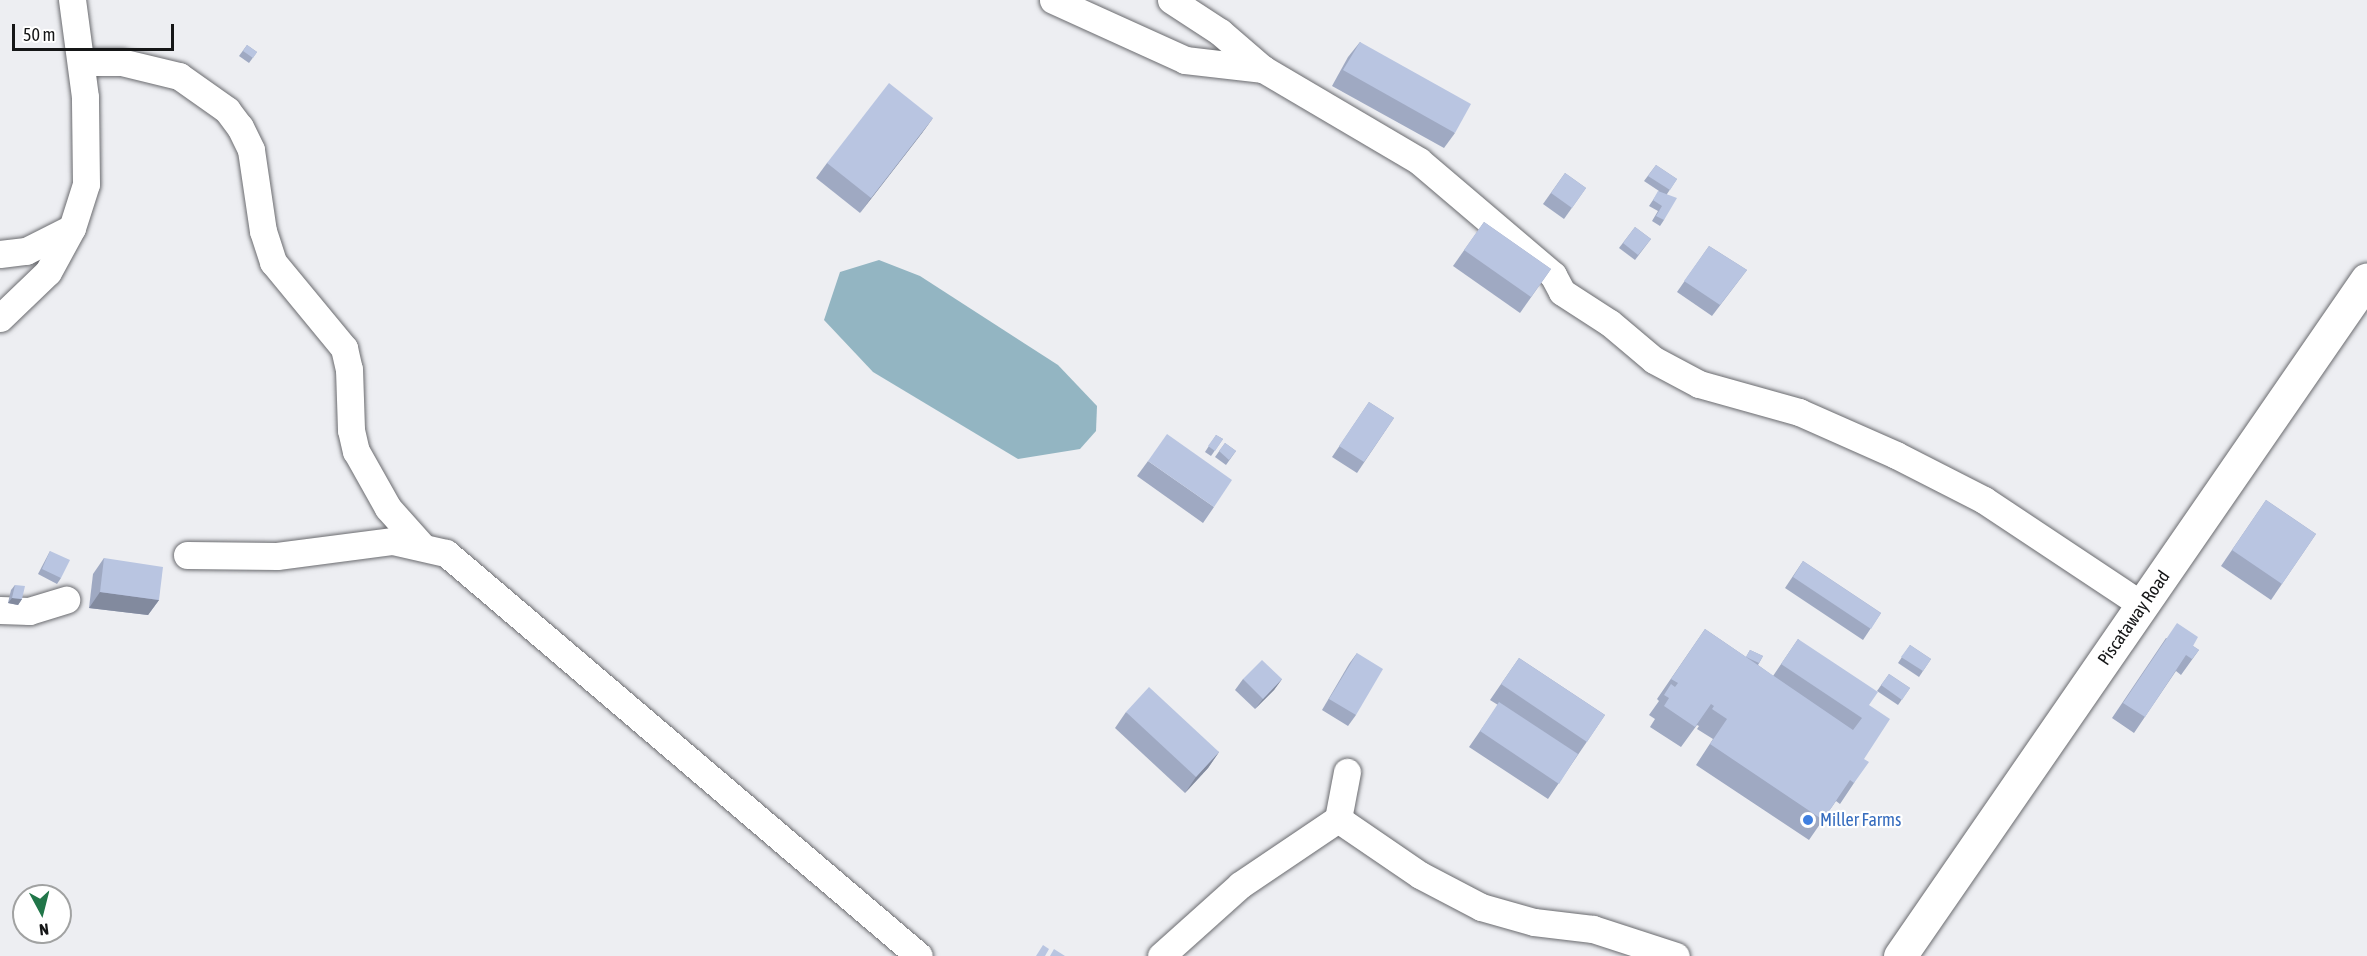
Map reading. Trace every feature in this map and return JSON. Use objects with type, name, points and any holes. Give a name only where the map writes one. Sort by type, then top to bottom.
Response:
[{"type":"main road","name":"Piscataway Road","points":[[1900,956],[2367,279]]},
{"type":"street","points":[[0,318],[48,272],[72,228],[86,184],[82,62],[72,0]]},
{"type":"street","points":[[1053,0],[1185,60],[1263,69]]},
{"type":"street","points":[[1171,0],[1220,32],[1263,69],[1419,161],[1553,275],[1562,292],[1602,317],[1654,360],[1699,384],[1799,412],[1906,460],[1984,500],[2142,605]]},
{"type":"street","points":[[82,62],[121,62],[179,76],[227,110],[240,127],[251,150],[263,231],[273,262],[344,348],[349,369],[351,430],[356,451],[388,508],[421,545]]},
{"type":"street","points":[[0,254],[26,251],[72,228]]},
{"type":"street","points":[[188,555],[277,556],[393,541],[421,545],[446,553],[919,956]]},
{"type":"street","points":[[0,610],[29,611],[66,600]]},
{"type":"street","points":[[1159,955],[1240,885],[1338,819],[1347,772]]},
{"type":"street","points":[[1338,819],[1420,875],[1481,906],[1534,922],[1593,929],[1676,956]]},
{"type":"water","points":[[879,260],[920,276],[1058,365],[1097,406],[1096,431],[1080,449],[1018,459],[873,372],[824,320],[840,272]]},
{"type":"building","points":[[1360,42],[1471,104],[1455,133],[1343,70]]},
{"type":"building","points":[[247,45],[257,52],[253,58],[243,51]]},
{"type":"building","points":[[889,83],[933,118],[871,198],[827,163]]},
{"type":"building","points":[[1656,165],[1677,179],[1670,190],[1648,176]]},
{"type":"building","points":[[1565,173],[1586,188],[1572,208],[1551,193]]},
{"type":"building","points":[[1658,191],[1677,198],[1664,220],[1656,216],[1662,206],[1653,200]]},
{"type":"building","points":[[1484,222],[1551,269],[1531,297],[1464,250]]},
{"type":"building","points":[[1635,227],[1651,239],[1638,255],[1623,243]]},
{"type":"building","points":[[1709,246],[1747,270],[1720,305],[1684,281]]},
{"type":"building","points":[[1369,402],[1394,418],[1364,462],[1339,446]]},
{"type":"building","points":[[1167,434],[1232,480],[1214,507],[1148,461]]},
{"type":"building","points":[[1216,435],[1223,439],[1215,451],[1208,446]]},
{"type":"building","points":[[1225,443],[1236,451],[1229,460],[1219,451]]},
{"type":"building","points":[[2266,500],[2316,534],[2282,584],[2232,550]]},
{"type":"building","points":[[50,551],[70,560],[61,578],[42,569]]},
{"type":"building","points":[[104,558],[163,567],[159,600],[100,592]]},
{"type":"building","points":[[1803,561],[1881,613],[1871,629],[1793,577]]},
{"type":"building","points":[[15,585],[25,586],[22,599],[12,598]]},
{"type":"building","points":[[2177,623],[2198,637],[2193,646],[2199,650],[2192,659],[2186,655],[2145,717],[2123,703]]},
{"type":"building","points":[[1705,629],[1853,730],[1862,718],[1781,664],[1798,639],[1878,692],[1869,705],[1890,719],[1864,759],[1869,762],[1854,783],[1850,780],[1823,820],[1710,744],[1727,719],[1712,709],[1714,706],[1711,704],[1695,727],[1664,706],[1669,698],[1664,695],[1671,684],[1675,687],[1678,683],[1671,679]]},
{"type":"building","points":[[1910,645],[1931,659],[1923,671],[1901,657]]},
{"type":"building","points":[[1750,650],[1763,656],[1759,663],[1746,657]]},
{"type":"building","points":[[1357,653],[1383,669],[1356,715],[1329,699]]},
{"type":"building","points":[[1519,658],[1605,715],[1587,742],[1501,684]]},
{"type":"building","points":[[1262,660],[1282,679],[1263,699],[1243,679]]},
{"type":"building","points":[[1889,674],[1910,688],[1902,700],[1881,685]]},
{"type":"building","points":[[1149,687],[1219,752],[1196,777],[1126,712]]},
{"type":"building","points":[[1499,702],[1578,754],[1559,784],[1480,731]]},
{"type":"building","points":[[1043,945],[1049,949],[1045,956],[1036,956]]},
{"type":"building","points":[[1054,949],[1065,956],[1050,956]]},
{"type":"place","name":"Miller Farms","points":[[1808,820]]}]
